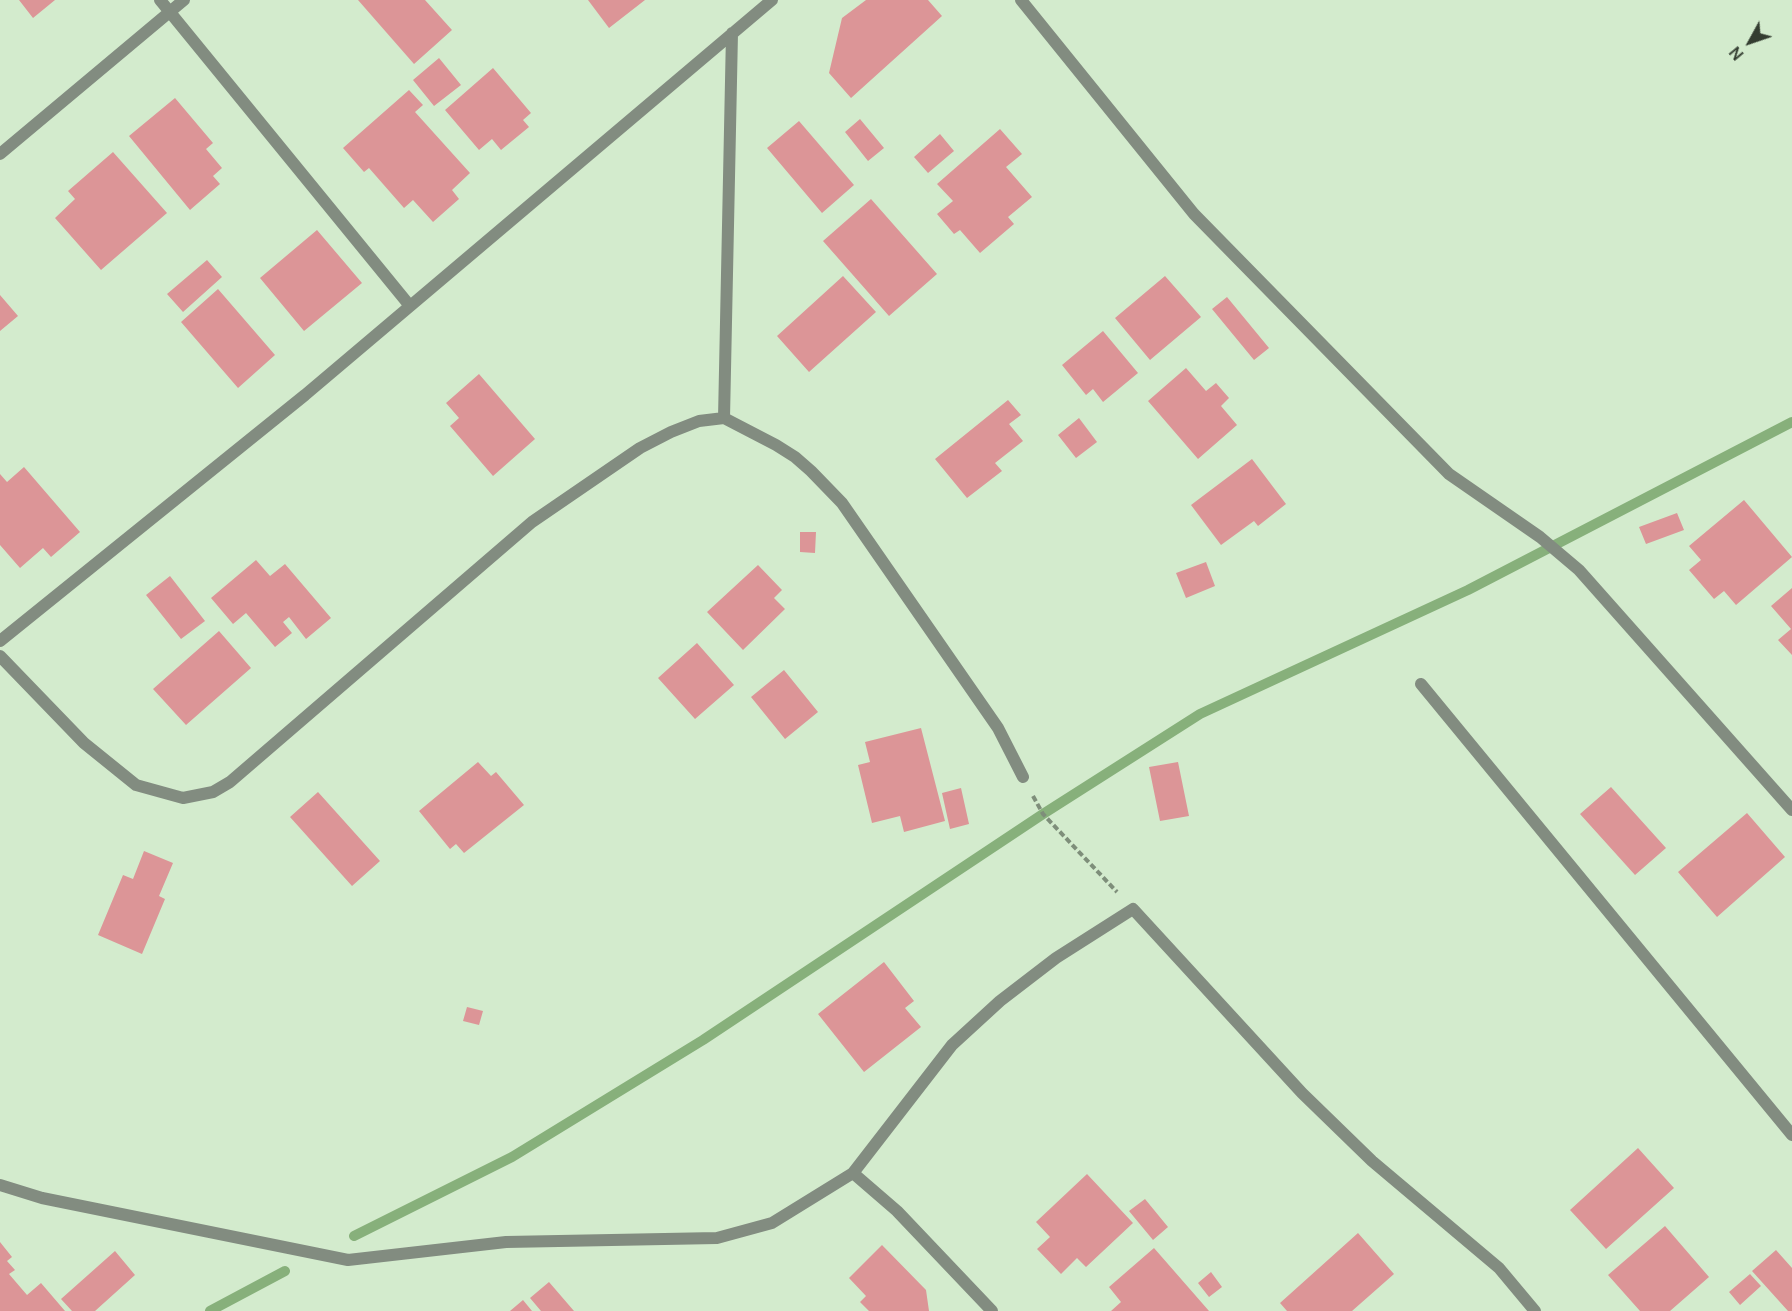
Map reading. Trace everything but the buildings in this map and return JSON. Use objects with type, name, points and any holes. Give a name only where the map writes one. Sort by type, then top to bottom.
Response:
[{"type":"street","points":[[160,0],[410,306]]},
{"type":"street","points":[[0,154],[184,0]]},
{"type":"street","points":[[0,641],[296,402],[772,0]]},
{"type":"street","points":[[1021,0],[1202,223],[1449,474],[1540,537],[1579,570],[1792,810]]},
{"type":"street","points":[[724,418],[732,33]]},
{"type":"street","points":[[0,656],[84,743],[136,785],[183,798],[213,792],[231,782],[532,522],[640,448],[699,420],[724,418],[776,445],[795,458],[842,503],[998,728],[1023,777]]},
{"type":"street","points":[[1421,684],[1792,1135]]},
{"type":"street","points":[[0,1185],[42,1198],[348,1260],[506,1242],[717,1238],[772,1223],[853,1173],[952,1046],[1000,1002],[1056,958],[1133,909],[1302,1093],[1372,1161],[1499,1268],[1535,1311]]},
{"type":"street","points":[[853,1173],[897,1211],[992,1311]]},
{"type":"path","points":[[1023,777],[1042,814],[1133,909]]},
{"type":"waterway","points":[[354,1236],[512,1157],[703,1040],[1043,814],[1200,714],[1468,590],[1792,422]]},
{"type":"waterway","points":[[210,1311],[285,1271]]}]
